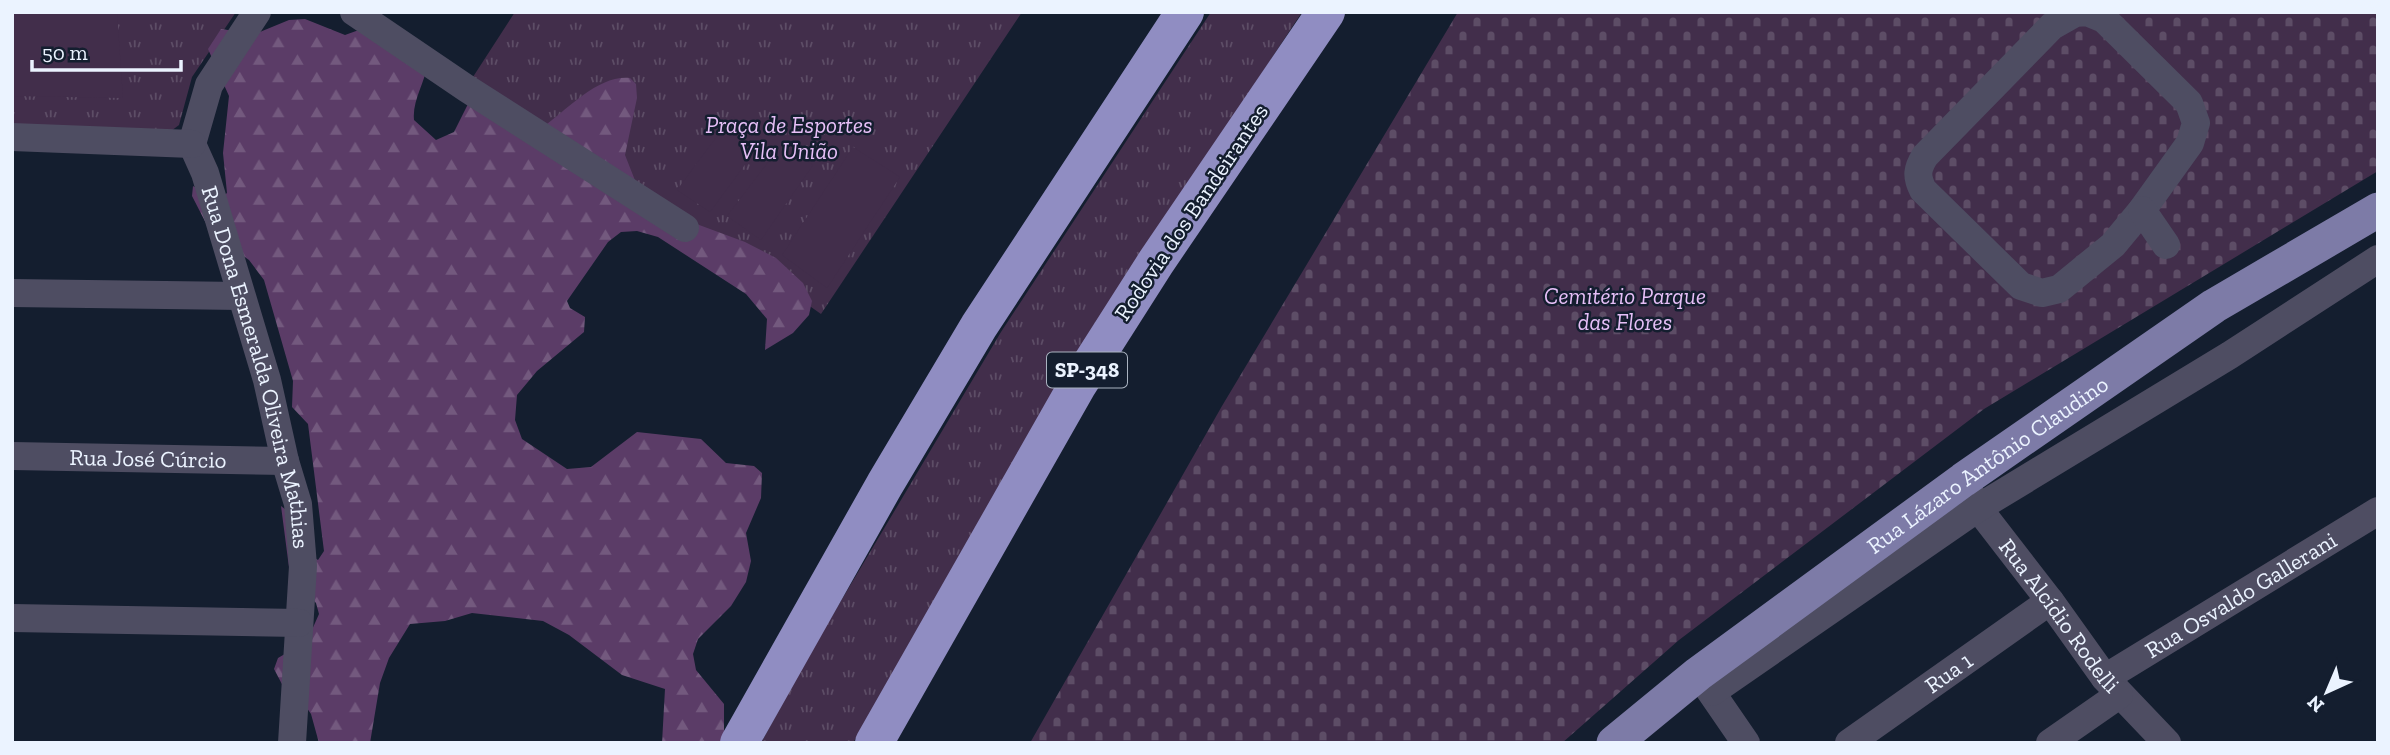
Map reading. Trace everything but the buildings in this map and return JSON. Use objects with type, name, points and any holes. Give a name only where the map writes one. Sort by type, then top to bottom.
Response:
[{"type":"highway","points":[[739,743],[885,484],[979,326],[1185,12]]},
{"type":"highway","name":"Rodovia dos Bandeirantes","points":[[874,743],[1077,386],[1156,262],[1326,12]]},
{"type":"main road","name":"Rua Lázaro Antônio Claudino","points":[[1614,743],[1705,683],[1970,494],[2214,306],[2378,210]]},
{"type":"street","points":[[12,137],[192,144],[209,85],[257,12]]},
{"type":"street","points":[[354,12],[466,88],[685,228]]},
{"type":"street","points":[[2087,12],[2104,19],[2189,103],[2196,123],[2190,143],[2142,210],[2113,246],[2059,289],[2042,293],[2021,286],[1923,190],[1917,178],[1919,166],[2052,26],[2075,13],[2087,12]]},
{"type":"street","name":"Rua Dona Esmeralda Oliveira Mathias","points":[[192,144],[205,173],[267,380],[285,461],[298,504],[303,566],[292,743]]},
{"type":"street","points":[[2142,210],[2166,245]]},
{"type":"street","points":[[1970,494],[2230,355],[2378,258]]},
{"type":"street","points":[[12,293],[241,296]]},
{"type":"street","name":"Rua José Cúrcio","points":[[12,456],[285,461]]},
{"type":"street","name":"Rua Alcídio Rodelli","points":[[1970,494],[2112,687],[2167,743]]},
{"type":"street","name":"Rua Osvaldo Gallerani","points":[[2050,743],[2112,687],[2378,512]]},
{"type":"street","name":"Rua 1","points":[[1849,743],[2050,601]]},
{"type":"street","points":[[12,618],[299,623]]},
{"type":"street","points":[[1705,683],[1746,743]]},
{"type":"green space","points":[[12,12],[236,12],[192,77],[179,125],[171,131],[12,124]]},
{"type":"green space","points":[[12,12],[117,12],[123,98],[12,96]]},
{"type":"green space","name":"Praça de Esportes Vila União","points":[[515,12],[1022,12],[821,314],[682,216],[471,80]]},
{"type":"green space","points":[[1211,12],[1302,12],[1065,373],[853,743],[761,743],[804,663],[1001,332]]},
{"type":"green space","name":"Cemitério Parque das Flores","points":[[1458,12],[2378,12],[2378,171],[1984,409],[1679,640],[1562,743],[1030,743],[1222,406]]},
{"type":"green space","points":[[305,19],[345,35],[370,26],[427,64],[415,106],[414,120],[436,140],[454,132],[471,98],[547,124],[596,87],[618,78],[630,78],[636,84],[637,98],[625,155],[638,188],[675,216],[745,242],[776,258],[803,283],[812,301],[809,315],[793,333],[765,350],[767,319],[746,294],[658,237],[637,231],[621,232],[608,242],[567,301],[570,308],[585,317],[584,332],[537,371],[517,395],[515,420],[522,439],[567,469],[591,467],[637,432],[701,439],[726,463],[754,466],[762,473],[761,498],[746,533],[751,561],[746,582],[731,606],[698,639],[693,654],[696,670],[724,704],[724,735],[721,743],[662,743],[665,689],[622,675],[569,635],[543,621],[472,613],[445,621],[410,624],[389,658],[380,683],[370,743],[319,743],[311,714],[300,698],[284,688],[274,669],[278,658],[307,641],[319,614],[316,603],[290,575],[281,506],[292,518],[307,548],[318,560],[324,551],[308,424],[292,407],[293,381],[264,280],[249,260],[211,233],[192,196],[193,186],[217,201],[227,193],[223,153],[229,96],[208,49],[221,29],[255,34],[289,20]]},
{"type":"green space","points":[[732,116],[764,139],[710,212],[677,190]]},
{"type":"green space","points":[[782,144],[813,165],[761,240],[727,216]]},
{"type":"green space","points":[[853,147],[900,177],[827,288],[782,255]]}]
